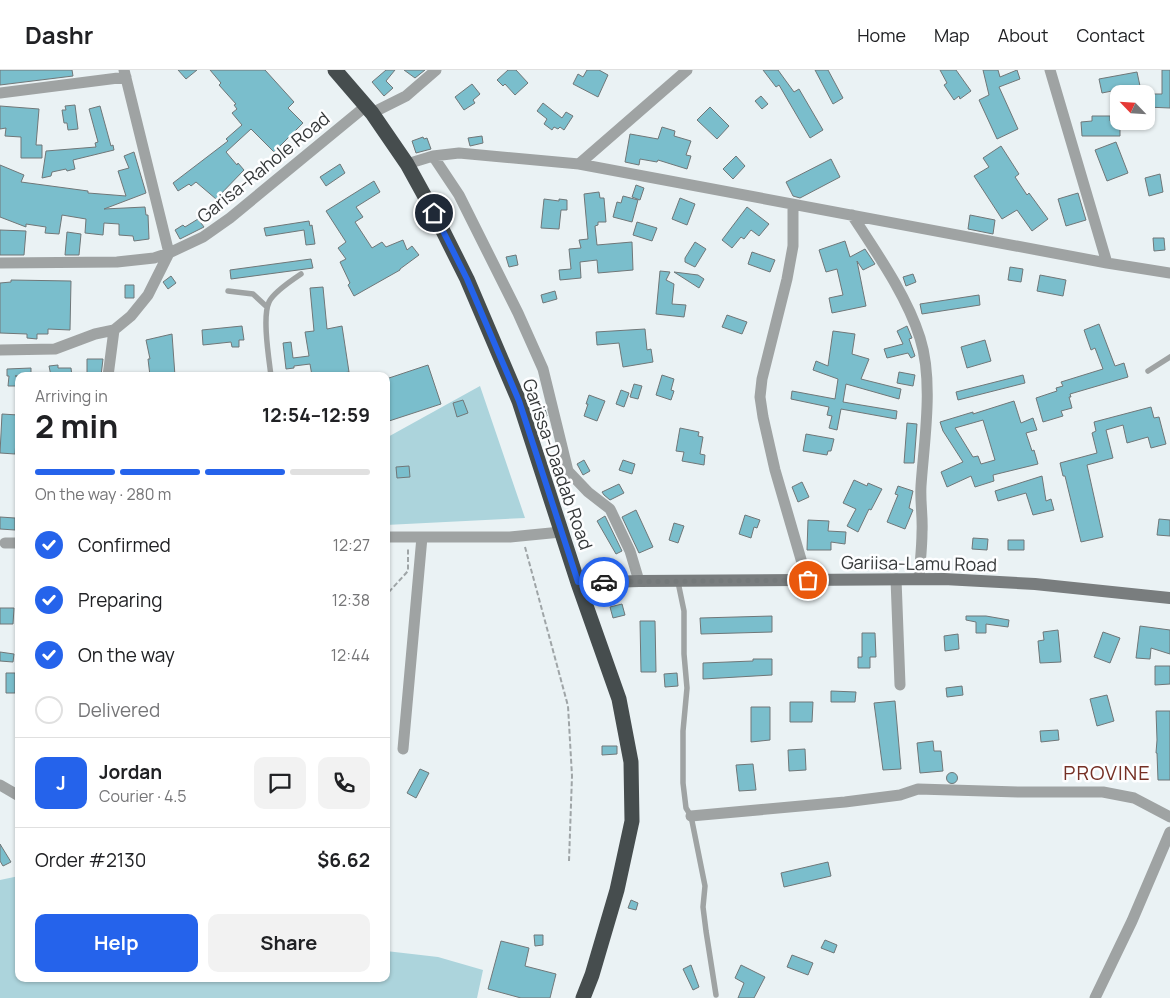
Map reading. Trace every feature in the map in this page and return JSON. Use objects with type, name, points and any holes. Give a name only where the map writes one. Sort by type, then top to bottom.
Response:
[{"type":"highway","name":"Garissa-Daadab Road","points":[[335,70],[369,110],[407,164],[434,213],[483,314],[519,401],[561,532],[620,699],[631,762],[632,821],[617,890],[592,975],[583,998]]},
{"type":"street","name":"Garisa-Rahole Road","points":[[0,263],[117,262],[154,258],[169,253],[203,237],[369,110],[406,96],[436,70]]},
{"type":"street","points":[[580,164],[687,70]]},
{"type":"street","points":[[1050,70],[1107,263]]},
{"type":"street","points":[[0,93],[125,73],[169,253],[148,295],[121,326],[55,349],[0,350]]},
{"type":"street","points":[[407,164],[433,156],[459,153],[580,164],[793,205],[1170,273]]},
{"type":"street","points":[[433,156],[459,195],[518,313],[543,369],[568,471],[588,492],[610,509],[630,551],[639,581]]},
{"type":"street","points":[[793,205],[793,246],[787,279],[762,379],[760,397],[776,470],[808,580]]},
{"type":"street","points":[[852,215],[885,266],[915,322],[925,359],[927,386],[924,462],[921,486],[922,532],[919,578]]},
{"type":"street","points":[[109,372],[114,330]]},
{"type":"street","points":[[390,537],[522,536],[561,532]]},
{"type":"street","points":[[403,749],[422,537]]},
{"type":"street","points":[[4,543],[15,543]]},
{"type":"street","name":"Gariisa-Lamu Road","points":[[578,582],[919,578],[1035,584],[1170,598]]},
{"type":"street","points":[[896,579],[900,685]]},
{"type":"street","points":[[0,786],[15,794]]},
{"type":"street","points":[[691,816],[845,802],[900,795],[918,789],[1103,792],[1134,798],[1170,817]]},
{"type":"street","points":[[1095,998],[1132,921],[1170,832]]},
{"type":"lane","points":[[270,372],[266,312],[269,300],[290,281],[301,274]]},
{"type":"lane","points":[[228,291],[252,294],[267,307]]},
{"type":"lane","points":[[1148,371],[1170,357]]},
{"type":"lane","points":[[678,581],[684,611],[684,654],[688,688],[683,731],[686,808],[691,816],[705,886],[706,931],[716,995]]},
{"type":"path","points":[[522,536],[568,706],[572,776],[569,861]]},
{"type":"path","points":[[390,591],[408,570],[408,537]]},
{"type":"shaded area","points":[[480,386],[525,518],[390,525],[390,436]]},
{"type":"shaded area","points":[[15,877],[15,982],[390,982],[390,951],[438,957],[483,970],[477,998],[0,998],[0,880]]},
{"type":"building","points":[[0,70],[72,70],[73,76],[0,85]]},
{"type":"building","points":[[178,70],[197,70],[186,79]]},
{"type":"building","points":[[210,70],[265,70],[294,102],[288,108],[303,123],[274,152],[251,129],[226,152],[244,170],[216,199],[196,182],[178,191],[173,183],[228,141],[226,139],[242,125],[232,113],[237,109],[234,105],[236,104],[219,85],[221,83]]},
{"type":"building","points":[[386,70],[395,70],[386,81],[393,88],[384,96],[372,82]]},
{"type":"building","points":[[404,70],[425,70],[415,78]]},
{"type":"building","points":[[508,70],[516,70],[528,83],[515,95],[505,84],[503,86],[497,80]]},
{"type":"building","points":[[587,70],[599,70],[608,75],[598,97],[573,84],[578,74],[583,77]]},
{"type":"building","points":[[763,70],[778,70],[794,92],[799,89],[823,130],[810,138],[779,85],[776,87]]},
{"type":"building","points":[[815,70],[828,70],[843,98],[833,104]]},
{"type":"building","points":[[940,70],[956,70],[971,91],[960,99],[959,96],[954,100],[944,85],[947,83]]},
{"type":"building","points":[[983,70],[998,70],[1000,77],[1017,70],[1020,79],[999,87],[1018,129],[997,139],[979,100],[989,95]]},
{"type":"building","points":[[1162,70],[1170,70],[1170,108],[1155,107],[1155,94],[1162,94]]},
{"type":"building","points":[[1137,72],[1140,85],[1110,85],[1110,91],[1102,93],[1099,79]]},
{"type":"building","points":[[472,84],[480,94],[473,100],[475,103],[464,110],[455,97]]},
{"type":"building","points":[[761,96],[768,104],[762,109],[755,101]]},
{"type":"building","points":[[543,103],[562,118],[566,112],[573,116],[564,130],[560,127],[558,129],[554,127],[552,130],[544,124],[547,119],[537,111]]},
{"type":"building","points":[[75,105],[78,129],[68,130],[67,123],[64,123],[62,110],[66,110],[65,106]]},
{"type":"building","points":[[0,106],[39,109],[36,145],[42,145],[42,158],[21,158],[21,137],[5,136],[6,128],[0,129]]},
{"type":"building","points":[[100,106],[111,146],[113,145],[114,150],[73,160],[75,169],[52,172],[51,176],[42,178],[46,151],[96,147],[95,143],[98,142],[89,109]]},
{"type":"building","points":[[710,107],[729,126],[717,139],[697,120]]},
{"type":"building","points":[[1092,116],[1110,116],[1110,130],[1120,130],[1120,136],[1082,136],[1081,122],[1092,121]]},
{"type":"building","points":[[662,127],[675,131],[674,136],[691,141],[686,155],[691,156],[687,169],[658,160],[657,162],[640,159],[639,165],[625,162],[630,134],[658,139]]},
{"type":"building","points":[[482,136],[483,143],[470,146],[468,138]]},
{"type":"building","points":[[423,137],[424,139],[427,138],[431,149],[416,153],[412,141]]},
{"type":"building","points":[[1116,142],[1128,173],[1107,181],[1095,150]]},
{"type":"building","points":[[1001,146],[1019,174],[1015,177],[1027,195],[1029,193],[1048,219],[1032,231],[1017,210],[1002,219],[974,176],[989,167],[983,158]]},
{"type":"building","points":[[134,152],[146,193],[104,209],[145,207],[146,215],[148,215],[149,239],[134,241],[133,236],[119,235],[119,224],[104,223],[103,235],[85,233],[86,219],[62,215],[59,234],[45,233],[46,227],[26,224],[26,227],[0,217],[0,165],[24,175],[21,182],[88,191],[88,193],[126,196],[118,171],[129,168],[124,156]]},
{"type":"building","points":[[736,156],[745,166],[733,179],[723,169]]},
{"type":"building","points":[[831,159],[840,177],[800,198],[793,196],[786,182]]},
{"type":"building","points":[[340,164],[345,173],[326,186],[320,177]]},
{"type":"building","points":[[1160,174],[1163,192],[1149,196],[1145,178]]},
{"type":"building","points":[[374,181],[380,192],[356,207],[363,217],[355,222],[372,248],[382,242],[386,247],[403,240],[407,250],[412,246],[419,255],[400,270],[354,296],[340,262],[346,259],[338,248],[346,242],[326,211]]},
{"type":"building","points":[[636,185],[644,188],[640,200],[632,197]]},
{"type":"building","points":[[599,192],[600,198],[604,198],[606,222],[598,222],[598,225],[595,226],[597,245],[632,242],[633,270],[598,273],[597,260],[580,262],[581,278],[560,280],[559,270],[571,269],[569,249],[581,248],[579,240],[588,239],[584,194]]},
{"type":"building","points":[[1078,193],[1086,220],[1066,226],[1058,199]]},
{"type":"building","points":[[623,196],[638,200],[632,222],[613,217],[617,202],[621,203]]},
{"type":"building","points":[[680,198],[695,204],[687,225],[672,219]]},
{"type":"building","points":[[544,199],[567,200],[567,210],[561,210],[559,229],[541,228]]},
{"type":"building","points":[[747,207],[769,224],[759,236],[751,230],[744,239],[741,237],[732,248],[722,240]]},
{"type":"building","points":[[970,215],[995,220],[993,234],[968,229]]},
{"type":"building","points":[[198,219],[204,227],[180,239],[175,230],[183,225],[185,227]]},
{"type":"building","points":[[309,221],[310,226],[312,225],[315,244],[306,245],[304,230],[266,236],[264,228]]},
{"type":"building","points":[[637,222],[657,228],[652,241],[633,235]]},
{"type":"building","points":[[0,230],[26,231],[24,255],[0,255]]},
{"type":"building","points":[[67,232],[81,234],[79,255],[65,255]]},
{"type":"building","points":[[1153,238],[1164,238],[1165,250],[1154,251]]},
{"type":"building","points":[[845,241],[850,257],[865,249],[875,264],[863,270],[857,261],[866,306],[832,313],[829,298],[843,295],[837,269],[826,272],[819,250]]},
{"type":"building","points":[[695,242],[706,249],[695,267],[685,262],[685,258]]},
{"type":"building","points":[[752,252],[775,260],[770,272],[748,264]]},
{"type":"building","points":[[516,255],[518,265],[509,267],[506,257]]},
{"type":"building","points":[[311,259],[313,268],[231,279],[230,270]]},
{"type":"building","points":[[1010,267],[1023,269],[1021,282],[1008,280]]},
{"type":"building","points":[[660,271],[670,272],[666,280],[674,284],[672,304],[686,305],[684,317],[656,314]]},
{"type":"building","points":[[674,272],[698,275],[704,279],[699,288]]},
{"type":"building","points":[[913,274],[916,282],[906,286],[903,277]]},
{"type":"building","points":[[1040,275],[1066,280],[1063,296],[1037,291]]},
{"type":"building","points":[[171,276],[176,283],[168,289],[163,282]]},
{"type":"building","points":[[11,280],[71,281],[70,330],[48,329],[48,334],[37,334],[37,339],[27,338],[27,334],[0,333],[0,283],[11,282]]},
{"type":"building","points":[[125,285],[134,285],[134,298],[125,298]]},
{"type":"building","points":[[323,287],[327,329],[342,326],[349,372],[311,372],[310,364],[286,369],[283,343],[291,342],[293,358],[309,356],[305,332],[314,331],[310,288]]},
{"type":"building","points":[[555,291],[557,299],[543,303],[541,295]]},
{"type":"building","points":[[979,295],[980,305],[922,314],[920,304]]},
{"type":"building","points":[[727,315],[747,322],[742,334],[722,327]]},
{"type":"building","points":[[1099,324],[1115,366],[1124,363],[1128,377],[1070,394],[1072,408],[1061,411],[1063,416],[1043,422],[1036,398],[1057,391],[1056,388],[1063,386],[1061,382],[1103,369],[1095,348],[1091,350],[1084,330]]},
{"type":"building","points":[[242,326],[244,340],[239,340],[239,347],[232,347],[231,342],[203,345],[202,330]]},
{"type":"building","points":[[907,326],[912,338],[909,339],[915,356],[911,358],[908,353],[887,358],[884,349],[903,344],[897,331]]},
{"type":"building","points":[[645,329],[647,350],[651,349],[653,362],[623,367],[619,343],[597,345],[596,332]]},
{"type":"building","points":[[833,331],[855,334],[852,354],[869,359],[861,379],[901,389],[899,399],[846,384],[843,402],[897,411],[896,419],[841,409],[837,430],[829,428],[832,416],[827,415],[829,407],[791,399],[792,391],[835,399],[838,379],[813,370],[816,361],[828,366]]},
{"type":"building","points":[[172,334],[175,372],[150,372],[148,359],[150,359],[146,340]]},
{"type":"building","points":[[985,340],[991,361],[967,368],[961,347]]},
{"type":"building","points":[[87,359],[103,359],[101,372],[87,372]]},
{"type":"building","points":[[58,365],[58,368],[71,368],[72,372],[50,372],[49,366]]},
{"type":"building","points":[[428,365],[441,404],[390,421],[390,378]]},
{"type":"building","points":[[31,368],[31,372],[15,372],[15,386],[8,386],[9,376],[7,376],[7,369]]},
{"type":"building","points":[[899,372],[915,375],[913,386],[897,383]]},
{"type":"building","points":[[662,375],[674,379],[671,390],[674,391],[671,400],[656,395]]},
{"type":"building","points":[[1023,375],[1025,383],[958,400],[956,392]]},
{"type":"building","points":[[634,384],[642,386],[638,399],[630,397]]},
{"type":"building","points":[[621,390],[629,393],[624,407],[616,404]]},
{"type":"building","points":[[589,395],[605,401],[597,421],[584,416]]},
{"type":"building","points":[[463,400],[468,413],[457,417],[453,403]]},
{"type":"building","points":[[1014,401],[1021,423],[1033,418],[1037,430],[1026,433],[1038,464],[993,475],[994,481],[975,487],[971,476],[947,487],[941,472],[963,462],[943,431],[940,422],[973,412],[973,414]],"holes":[[[983,420],[995,460],[981,464],[978,456],[973,457],[955,428]]]},
{"type":"building","points":[[544,405],[547,416],[535,420],[532,410]]},
{"type":"building","points":[[1151,407],[1154,418],[1159,417],[1166,444],[1151,448],[1148,437],[1127,443],[1123,425],[1106,430],[1113,458],[1087,465],[1103,537],[1081,542],[1060,463],[1097,453],[1092,433],[1096,431],[1094,422]]},
{"type":"building","points":[[2,414],[15,415],[15,454],[0,453]]},
{"type":"building","points":[[907,423],[917,424],[914,463],[904,463]]},
{"type":"building","points":[[680,428],[699,432],[698,436],[703,437],[700,454],[705,455],[704,465],[682,461],[684,452],[676,451]]},
{"type":"building","points":[[806,434],[834,439],[831,451],[828,451],[827,455],[803,451]]},
{"type":"building","points":[[584,460],[590,471],[583,475],[577,464]]},
{"type":"building","points":[[623,460],[635,464],[632,474],[619,470]]},
{"type":"building","points":[[409,466],[410,477],[397,478],[396,467]]},
{"type":"building","points":[[1042,476],[1046,501],[1051,499],[1054,510],[1033,515],[1026,493],[998,501],[995,491]]},
{"type":"building","points":[[854,480],[867,486],[868,483],[882,489],[871,510],[869,509],[858,532],[847,526],[856,509],[843,503]]},
{"type":"building","points":[[802,482],[809,497],[798,502],[792,487]]},
{"type":"building","points":[[619,484],[624,493],[610,500],[602,492]]},
{"type":"building","points":[[898,486],[913,491],[909,508],[913,510],[905,529],[887,522],[898,495],[895,494]]},
{"type":"building","points":[[636,510],[653,547],[639,553],[622,517]]},
{"type":"building","points":[[745,515],[760,520],[757,528],[754,527],[751,538],[739,534]]},
{"type":"building","points":[[605,516],[622,551],[616,554],[597,521]]},
{"type":"building","points":[[0,517],[15,518],[15,530],[0,529]]},
{"type":"building","points":[[1159,519],[1170,520],[1170,536],[1157,535]]},
{"type":"building","points":[[808,520],[829,521],[828,531],[846,532],[845,544],[831,542],[831,550],[807,550]]},
{"type":"building","points":[[674,523],[684,526],[678,543],[669,540]]},
{"type":"building","points":[[973,538],[988,539],[987,550],[972,549]]},
{"type":"building","points":[[1008,540],[1024,540],[1024,550],[1008,550]]},
{"type":"building","points":[[622,604],[625,615],[613,618],[610,607]]},
{"type":"building","points":[[0,608],[14,608],[13,624],[0,624]]},
{"type":"building","points":[[772,616],[772,632],[701,634],[700,618]]},
{"type":"building","points":[[966,616],[986,616],[1009,620],[1008,627],[986,624],[986,633],[976,633],[976,622],[966,620]]},
{"type":"building","points":[[640,621],[655,621],[656,672],[641,672]]},
{"type":"building","points":[[1140,626],[1170,630],[1170,654],[1151,648],[1150,659],[1136,658]]},
{"type":"building","points":[[1058,630],[1061,662],[1040,663],[1038,641],[1044,640],[1043,632]]},
{"type":"building","points":[[1103,632],[1120,638],[1110,663],[1094,657]]},
{"type":"building","points":[[862,633],[875,633],[876,657],[870,657],[870,668],[858,668],[858,657],[862,657]]},
{"type":"building","points":[[958,634],[959,649],[945,651],[944,636]]},
{"type":"building","points":[[0,652],[14,654],[13,662],[0,661]]},
{"type":"building","points":[[753,659],[772,659],[772,675],[703,679],[703,663],[753,661]]},
{"type":"building","points":[[1155,666],[1170,666],[1170,684],[1155,685]]},
{"type":"building","points":[[6,673],[15,673],[15,693],[6,693]]},
{"type":"building","points":[[677,673],[678,686],[665,687],[664,674]]},
{"type":"building","points":[[962,686],[963,695],[947,697],[946,688]]},
{"type":"building","points":[[831,691],[856,692],[855,702],[831,702]]},
{"type":"building","points":[[1107,695],[1114,721],[1097,726],[1090,699]]},
{"type":"building","points":[[895,701],[901,769],[883,770],[874,703]]},
{"type":"building","points":[[790,702],[813,702],[812,722],[790,722]]},
{"type":"building","points":[[751,707],[770,707],[770,740],[751,742]]},
{"type":"building","points":[[1156,711],[1170,711],[1170,780],[1158,780]]},
{"type":"building","points":[[1058,730],[1059,740],[1041,742],[1040,731]]},
{"type":"building","points":[[933,741],[934,751],[941,751],[943,771],[920,773],[917,743]]},
{"type":"building","points":[[602,746],[617,746],[617,754],[602,755]]},
{"type":"building","points":[[805,749],[806,770],[789,771],[788,750]]},
{"type":"building","points":[[753,764],[756,790],[739,791],[736,765]]},
{"type":"building","points":[[420,769],[429,773],[416,798],[407,793]]},
{"type":"building","points":[[952,772],[958,778],[952,784],[946,778]]},
{"type":"building","points":[[0,844],[11,862],[3,866],[0,861]]},
{"type":"building","points":[[828,862],[831,876],[784,887],[781,873]]},
{"type":"building","points":[[631,900],[638,903],[636,910],[628,908]]},
{"type":"building","points":[[534,935],[543,935],[543,945],[535,946]]},
{"type":"building","points":[[825,940],[837,945],[834,953],[821,948]]},
{"type":"building","points":[[501,941],[529,948],[525,966],[556,974],[550,998],[521,998],[488,989]]},
{"type":"building","points":[[792,955],[813,963],[808,975],[787,967]]},
{"type":"building","points":[[691,965],[699,987],[693,990],[683,969]]},
{"type":"building","points":[[741,965],[765,977],[754,998],[738,998],[744,983],[735,978]]},
{"type":"way so far","points":[[604,582],[808,580]]},
{"type":"district","name":"PROVINE","points":[[1107,772]]},
{"type":"route","points":[[434,213],[483,314],[519,401],[578,582],[604,582]]}]
